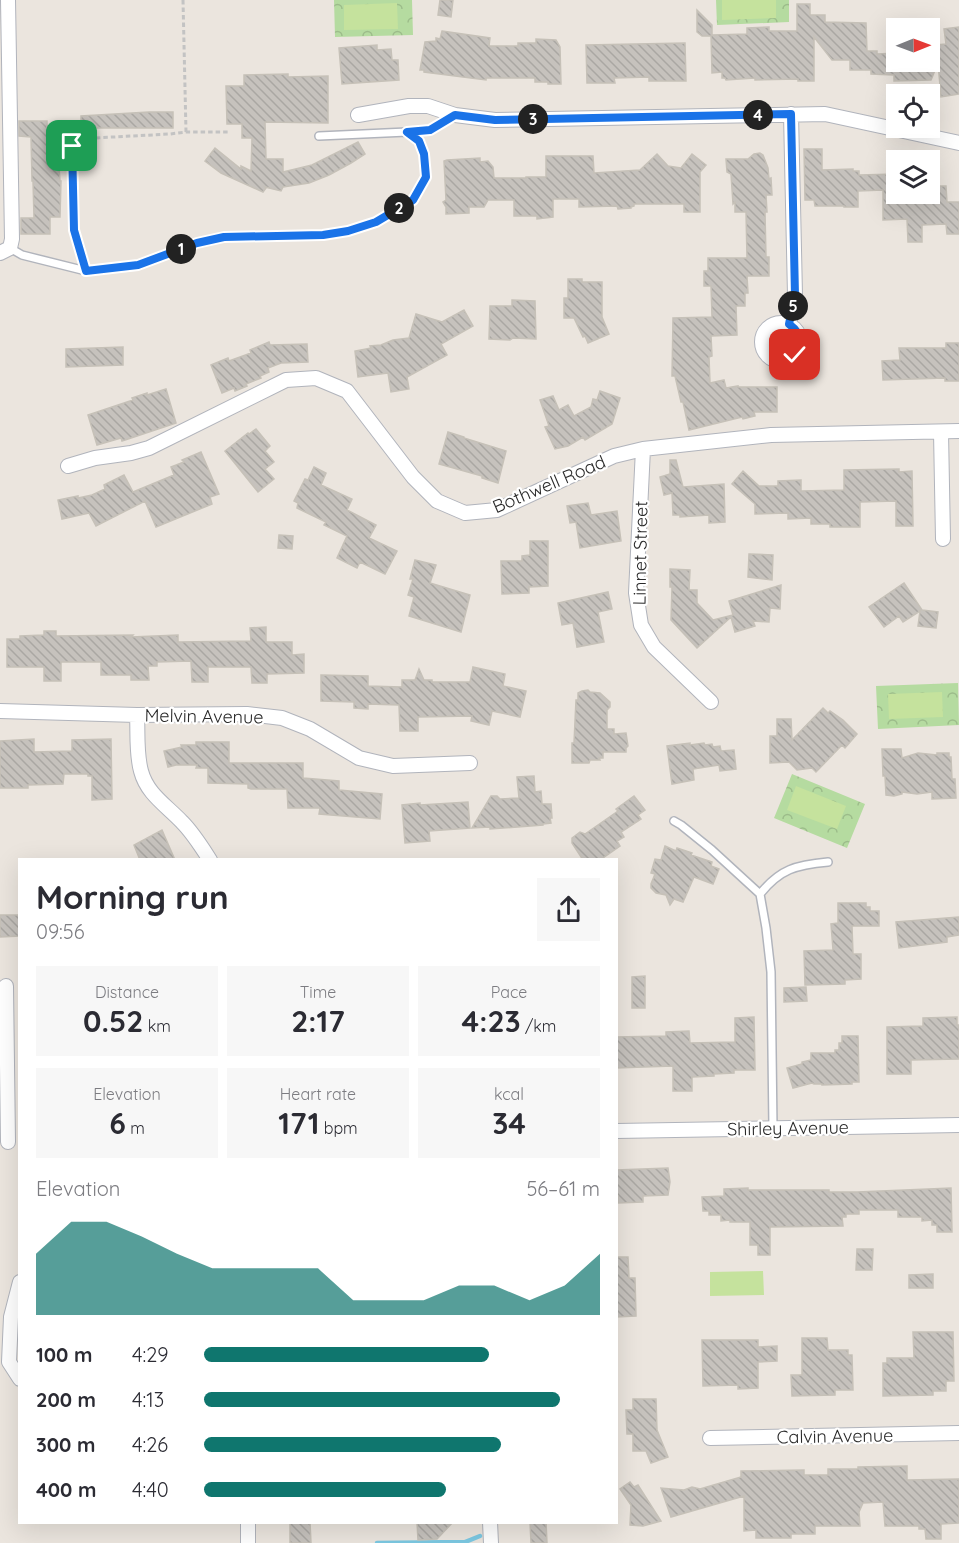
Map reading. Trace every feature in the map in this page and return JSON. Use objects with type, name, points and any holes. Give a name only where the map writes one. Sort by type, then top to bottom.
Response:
[{"type":"street","points":[[5,250],[12,239],[4,61],[8,0]]},
{"type":"street","points":[[358,115],[409,106],[428,106],[455,115],[495,120],[825,114],[959,143]]},
{"type":"street","points":[[789,324],[795,295],[791,114]]},
{"type":"street","name":"Bothwell Road","points":[[68,466],[95,458],[149,448],[286,380],[316,378],[347,391],[413,477],[437,501],[465,513],[497,510],[614,456],[644,449],[771,435],[959,431]]},
{"type":"street","points":[[941,432],[943,539]]},
{"type":"street","name":"Linnet Street","points":[[644,449],[636,593],[641,625],[654,647],[711,702]]},
{"type":"street","name":"Melvin Avenue","points":[[0,711],[247,714],[282,718],[310,729],[359,758],[393,766],[470,763]]},
{"type":"street","points":[[137,714],[139,756],[146,785],[154,796],[193,834],[209,858]]},
{"type":"street","points":[[6,986],[9,1142]]},
{"type":"street","name":"Shirley Avenue","points":[[618,1131],[959,1125]]},
{"type":"street","points":[[18,1290],[11,1317],[9,1362],[18,1376]]},
{"type":"street","name":"Calvin Avenue","points":[[710,1438],[959,1433]]},
{"type":"street","points":[[248,1524],[248,1543]]},
{"type":"street","points":[[490,1524],[491,1543]]},
{"type":"lane","points":[[320,136],[430,130],[455,115]]},
{"type":"lane","points":[[5,250],[86,271],[138,265],[197,243],[224,237],[323,235],[348,231],[376,222],[413,200],[426,177],[424,154],[419,141],[407,132]]},
{"type":"lane","points":[[72,146],[74,230],[86,271]]},
{"type":"lane","points":[[674,821],[712,850],[760,894],[771,972],[773,1128]]},
{"type":"lane","points":[[760,894],[769,883],[799,865],[828,862]]},
{"type":"path","points":[[183,0],[186,132]]},
{"type":"path","points":[[72,146],[94,138],[186,132],[230,132]]},
{"type":"green space","points":[[334,0],[412,0],[413,35],[335,37]]},
{"type":"green space","points":[[716,0],[789,0],[789,22],[717,25]]},
{"type":"green space","points":[[722,0],[776,0],[776,18],[722,20]]},
{"type":"green space","points":[[397,3],[398,29],[344,30],[344,5]]},
{"type":"green space","points":[[958,683],[959,725],[878,729],[876,686]]},
{"type":"green space","points":[[942,692],[943,717],[889,719],[888,694]]},
{"type":"green space","points":[[792,774],[865,804],[847,848],[774,818]]},
{"type":"green space","points":[[796,786],[846,806],[837,829],[787,810]]},
{"type":"green space","points":[[763,1271],[764,1295],[710,1296],[710,1272]]},
{"type":"building","points":[[440,0],[453,0],[451,17],[438,15]]},
{"type":"building","points":[[797,4],[810,4],[810,15],[825,15],[825,22],[866,23],[867,51],[886,54],[886,72],[934,72],[931,80],[894,81],[894,75],[871,74],[871,70],[850,70],[850,60],[832,60],[814,37],[814,81],[755,80],[755,78],[726,80],[722,78],[722,72],[712,73],[711,36],[702,36],[697,32],[697,10],[712,25],[712,35],[747,34],[747,28],[769,27],[769,31],[797,31]]},
{"type":"building","points":[[959,27],[959,94],[941,97],[940,45],[946,44],[944,29]]},
{"type":"building","points":[[442,31],[490,38],[489,46],[518,46],[518,43],[536,43],[536,39],[556,40],[560,47],[561,84],[535,82],[535,78],[486,78],[486,80],[420,70],[425,42],[440,39]]},
{"type":"building","points":[[685,43],[686,81],[649,81],[649,77],[614,78],[615,83],[587,83],[586,45]]},
{"type":"building","points":[[377,45],[377,50],[391,49],[392,60],[398,60],[399,80],[342,84],[339,48]]},
{"type":"building","points":[[288,74],[288,77],[328,76],[328,123],[265,122],[266,159],[283,159],[283,172],[312,165],[358,142],[365,154],[329,175],[309,183],[283,187],[281,191],[265,187],[263,192],[221,173],[205,161],[215,148],[241,169],[241,166],[251,171],[252,138],[242,138],[242,124],[227,124],[226,86],[244,86],[244,75]]},
{"type":"building","points":[[173,112],[173,128],[81,128],[81,116]]},
{"type":"building","points":[[19,121],[47,121],[47,132],[61,137],[58,143],[58,166],[61,181],[60,217],[50,217],[50,234],[21,234],[21,218],[34,218],[31,137],[19,136]]},
{"type":"building","points":[[804,149],[822,149],[822,170],[853,169],[853,171],[859,171],[859,175],[886,174],[886,204],[940,204],[940,186],[946,186],[947,202],[959,202],[959,234],[947,234],[946,224],[922,225],[922,242],[908,242],[907,219],[883,220],[883,190],[858,191],[858,207],[815,206],[814,200],[805,200]]},
{"type":"building","points":[[760,153],[768,168],[769,179],[771,178],[772,195],[766,195],[767,212],[765,212],[766,257],[769,257],[769,276],[747,276],[748,293],[745,293],[745,306],[736,306],[737,335],[711,336],[710,383],[724,380],[726,388],[777,387],[777,412],[754,412],[755,416],[689,430],[675,376],[672,376],[673,318],[712,317],[711,286],[704,286],[704,271],[708,271],[708,258],[747,258],[746,212],[735,212],[731,174],[727,172],[726,159],[748,159]]},
{"type":"building","points":[[657,154],[668,166],[681,168],[692,154],[706,165],[700,172],[700,212],[684,212],[684,204],[634,204],[631,208],[618,209],[617,206],[579,207],[579,199],[553,199],[553,217],[537,219],[537,216],[514,216],[514,200],[488,200],[484,207],[469,207],[469,213],[446,214],[443,202],[446,200],[444,161],[447,160],[480,158],[480,162],[488,161],[493,167],[494,178],[526,178],[546,177],[546,156],[593,156],[594,173],[640,170]]},
{"type":"building","points":[[568,279],[602,282],[602,317],[609,334],[588,343],[574,318],[564,318],[564,298],[568,298]]},
{"type":"building","points":[[512,300],[535,301],[536,339],[489,339],[490,306],[512,306]]},
{"type":"building","points":[[464,310],[473,326],[441,344],[447,355],[407,377],[409,389],[391,392],[388,373],[358,377],[355,351],[393,340],[409,338],[416,314],[442,322]]},
{"type":"building","points":[[269,342],[270,345],[307,344],[308,362],[281,363],[268,368],[269,372],[246,384],[247,386],[222,393],[211,365],[228,358],[229,361],[251,353],[250,350]]},
{"type":"building","points":[[946,343],[959,343],[959,381],[945,381],[945,378],[883,380],[882,361],[900,360],[899,348],[946,348]]},
{"type":"building","points":[[123,347],[123,365],[66,367],[66,349]]},
{"type":"building","points":[[166,389],[176,423],[122,441],[121,438],[97,445],[88,415],[147,393],[147,395]]},
{"type":"building","points":[[600,391],[620,398],[612,424],[585,440],[583,437],[568,446],[555,449],[545,427],[549,426],[540,400],[553,396],[559,410],[568,405],[574,416],[591,407],[593,399],[597,400]]},
{"type":"building","points":[[256,429],[270,446],[265,451],[274,462],[265,469],[274,479],[258,492],[225,451]]},
{"type":"building","points":[[448,432],[506,451],[498,483],[439,464]]},
{"type":"building","points":[[201,452],[219,494],[210,497],[212,504],[156,527],[145,501],[96,526],[89,513],[62,519],[58,500],[92,495],[105,489],[104,485],[124,475],[133,492],[174,475],[171,467]]},
{"type":"building","points":[[670,460],[676,460],[683,487],[724,484],[725,522],[709,523],[709,515],[680,517],[680,515],[673,515],[672,493],[664,495],[660,477],[670,474]]},
{"type":"building","points":[[314,467],[326,473],[321,485],[352,499],[347,510],[376,525],[369,538],[397,551],[385,574],[360,562],[357,568],[337,558],[347,536],[324,525],[326,522],[297,508],[298,503],[294,501]]},
{"type":"building","points":[[899,469],[899,472],[912,471],[913,526],[896,526],[896,501],[860,502],[860,527],[830,527],[830,524],[811,524],[811,518],[788,519],[788,513],[755,514],[755,504],[732,484],[743,471],[759,486],[778,486],[778,481],[801,480],[801,491],[844,490],[844,470]]},
{"type":"building","points":[[588,503],[591,515],[617,511],[621,541],[580,548],[576,522],[570,523],[567,506]]},
{"type":"building","points":[[279,535],[293,536],[292,549],[278,548]]},
{"type":"building","points":[[530,541],[548,541],[548,586],[529,587],[529,593],[502,594],[501,561],[522,561],[522,556],[530,555]]},
{"type":"building","points":[[749,554],[773,555],[772,580],[748,577]]},
{"type":"building","points":[[415,560],[436,565],[430,583],[470,595],[461,632],[409,616],[414,597],[408,595]]},
{"type":"building","points":[[670,569],[690,570],[689,590],[697,590],[697,603],[713,620],[733,615],[729,601],[781,585],[780,609],[770,608],[769,622],[753,621],[755,626],[735,632],[731,617],[697,648],[671,620]]},
{"type":"building","points":[[904,583],[922,610],[938,612],[936,628],[918,626],[920,611],[903,622],[899,616],[884,627],[869,607]]},
{"type":"building","points":[[608,592],[612,609],[598,612],[604,642],[577,647],[573,623],[562,625],[558,603]]},
{"type":"building","points":[[266,627],[266,642],[292,642],[292,655],[304,654],[304,673],[267,674],[267,683],[252,683],[251,667],[208,667],[208,682],[192,682],[191,661],[157,662],[157,666],[148,666],[149,680],[131,680],[131,675],[101,675],[101,662],[61,662],[61,681],[44,681],[44,667],[7,667],[7,639],[44,635],[44,631],[56,631],[56,636],[178,635],[178,642],[251,641],[250,628]]},
{"type":"building","points":[[473,667],[505,674],[503,686],[526,691],[520,717],[492,711],[489,725],[471,721],[472,716],[418,717],[418,731],[400,731],[399,705],[368,704],[368,709],[354,708],[354,702],[321,701],[321,675],[368,676],[368,686],[402,687],[402,680],[415,680],[419,669],[424,680],[470,682]]},
{"type":"building","points":[[588,690],[600,693],[610,702],[607,710],[607,729],[614,729],[614,734],[626,733],[628,746],[626,752],[603,752],[603,758],[599,758],[600,760],[590,760],[589,763],[572,763],[576,700],[578,700],[578,693]]},
{"type":"building","points":[[823,708],[843,720],[857,734],[845,748],[842,745],[816,772],[812,768],[797,770],[789,762],[770,763],[770,736],[777,736],[777,719],[791,719],[792,740]]},
{"type":"building","points":[[34,739],[34,752],[72,751],[72,740],[111,739],[112,799],[92,800],[92,776],[88,774],[64,774],[63,784],[0,788],[0,741]]},
{"type":"building","points":[[196,742],[229,742],[229,763],[303,763],[303,778],[339,781],[339,790],[382,794],[380,819],[319,814],[320,808],[288,808],[287,789],[251,789],[248,788],[248,784],[208,783],[208,768],[196,768],[197,765],[168,767],[164,751],[182,747],[181,745],[196,745]]},
{"type":"building","points":[[690,743],[690,745],[704,743],[705,745],[712,744],[713,747],[720,746],[721,751],[734,750],[736,769],[720,771],[719,765],[693,769],[694,780],[672,784],[667,746]]},
{"type":"building","points":[[882,749],[901,749],[902,758],[918,753],[937,755],[937,753],[949,753],[952,779],[955,779],[956,798],[932,799],[932,792],[917,794],[902,792],[894,796],[886,795]]},
{"type":"building","points":[[534,776],[535,792],[541,791],[542,804],[551,804],[551,823],[490,829],[490,827],[472,828],[491,796],[497,796],[500,799],[519,798],[517,777]]},
{"type":"building","points":[[634,796],[645,810],[638,815],[641,819],[621,832],[624,837],[617,841],[620,846],[603,858],[582,858],[572,843],[572,838],[580,832],[585,834],[618,811],[616,809]]},
{"type":"building","points":[[468,802],[470,828],[429,831],[430,841],[405,843],[402,805]]},
{"type":"building","points":[[162,830],[174,858],[139,858],[134,845]]},
{"type":"building","points":[[665,846],[676,851],[677,848],[692,853],[691,855],[712,862],[711,866],[719,869],[713,884],[694,877],[683,902],[674,899],[670,905],[666,895],[656,893],[651,888],[655,874],[651,873],[655,859],[661,860]]},
{"type":"building","points":[[838,903],[866,903],[870,911],[879,911],[879,926],[852,926],[853,954],[861,954],[861,979],[845,980],[845,984],[805,985],[804,951],[833,950],[831,924],[838,923]]},
{"type":"building","points":[[0,915],[18,915],[18,936],[0,937]]},
{"type":"building","points":[[959,917],[959,935],[947,937],[947,942],[899,948],[896,922]]},
{"type":"building","points":[[645,976],[645,1008],[632,1008],[632,977]]},
{"type":"building","points":[[806,987],[807,1001],[784,1002],[784,988]]},
{"type":"building","points":[[754,1017],[755,1070],[734,1070],[734,1073],[692,1077],[692,1091],[673,1091],[673,1066],[618,1068],[618,1037],[666,1036],[666,1032],[689,1031],[690,1043],[735,1042],[735,1018]]},
{"type":"building","points":[[957,1017],[959,1059],[911,1060],[911,1074],[887,1074],[887,1027],[923,1026],[923,1018]]},
{"type":"building","points":[[842,1036],[858,1036],[859,1082],[822,1085],[812,1083],[793,1088],[787,1068],[811,1060],[811,1053],[835,1053],[835,1050],[839,1050],[839,1043],[842,1043]]},
{"type":"building","points":[[668,1168],[670,1182],[668,1195],[643,1196],[643,1202],[618,1203],[618,1170]]},
{"type":"building","points":[[748,1188],[748,1190],[857,1192],[951,1188],[952,1232],[937,1232],[937,1225],[932,1225],[932,1220],[922,1221],[922,1217],[898,1217],[898,1210],[859,1210],[859,1214],[846,1214],[846,1217],[842,1217],[843,1226],[770,1227],[770,1255],[758,1255],[758,1245],[750,1245],[750,1222],[721,1221],[721,1215],[709,1215],[709,1211],[703,1211],[702,1197],[724,1196],[724,1189]]},
{"type":"building","points":[[857,1249],[873,1249],[872,1270],[856,1270]]},
{"type":"building","points":[[618,1257],[628,1257],[629,1278],[635,1278],[636,1316],[618,1317]]},
{"type":"building","points":[[933,1274],[933,1288],[909,1288],[909,1275]]},
{"type":"building","points":[[913,1332],[953,1332],[954,1381],[946,1381],[946,1391],[933,1391],[933,1395],[883,1396],[883,1363],[887,1363],[887,1358],[914,1358]]},
{"type":"building","points":[[802,1338],[827,1338],[828,1350],[848,1350],[848,1355],[852,1355],[853,1390],[835,1390],[835,1395],[792,1396],[791,1375],[802,1375]]},
{"type":"building","points":[[702,1340],[758,1340],[758,1347],[777,1346],[777,1361],[758,1362],[758,1388],[738,1389],[738,1385],[703,1386]]},
{"type":"building","points":[[633,1399],[656,1399],[657,1430],[668,1457],[651,1463],[646,1451],[633,1451],[633,1434],[627,1434],[626,1410],[633,1410]]},
{"type":"building","points":[[907,1466],[907,1480],[959,1479],[959,1523],[941,1524],[941,1539],[926,1539],[925,1529],[919,1529],[919,1526],[885,1526],[883,1502],[863,1503],[859,1512],[860,1526],[815,1526],[815,1534],[791,1534],[791,1538],[756,1538],[756,1530],[744,1531],[744,1496],[671,1517],[661,1488],[700,1489],[741,1477],[741,1471],[804,1470],[804,1475],[828,1475],[828,1469]]},
{"type":"building","points":[[630,1482],[634,1487],[638,1485],[661,1521],[643,1526],[630,1525],[631,1505],[620,1489]]},
{"type":"building","points":[[290,1524],[310,1524],[311,1543],[290,1543]]},
{"type":"building","points":[[417,1524],[451,1524],[437,1539],[418,1540]]},
{"type":"building","points":[[530,1524],[546,1524],[547,1543],[531,1543]]},
{"type":"waterway","points":[[377,1543],[465,1542],[480,1536]]},
{"type":"route","points":[[72,146],[74,230],[86,271],[138,265],[197,243],[224,237],[323,235],[348,231],[376,222],[413,200],[426,177],[424,154],[419,141],[407,132],[430,130],[455,115],[495,120],[791,114],[795,295],[789,324],[799,335],[799,349],[795,355]]}]
